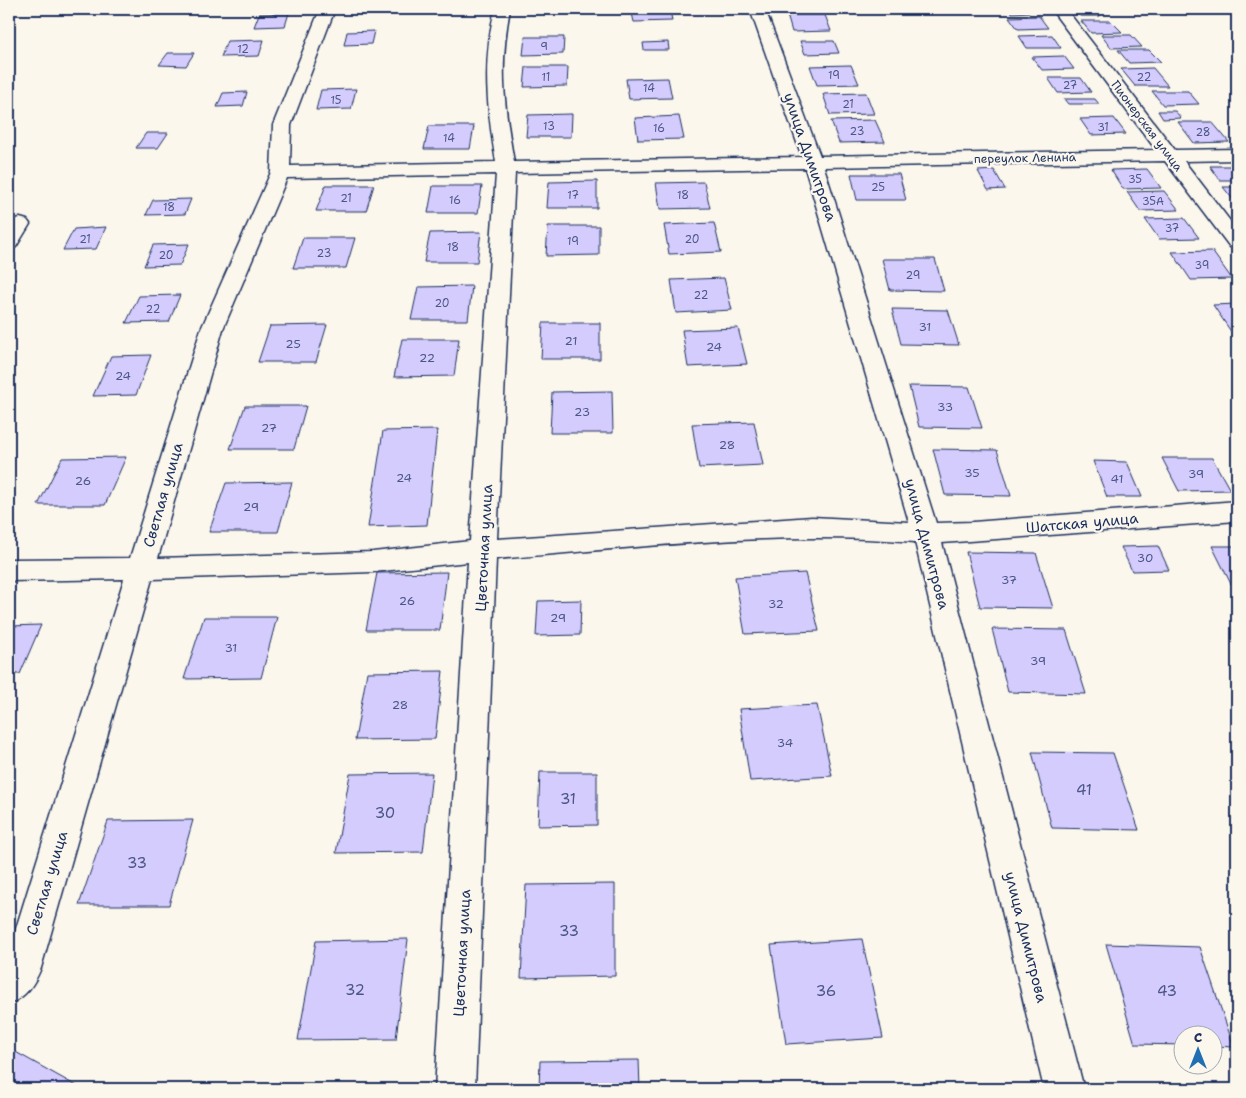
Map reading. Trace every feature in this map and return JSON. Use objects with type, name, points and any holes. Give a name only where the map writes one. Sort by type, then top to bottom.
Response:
[{"type":"street","name":"Светлая улица","points":[[9,985],[22,968],[212,329],[280,172],[282,125],[327,9]]},
{"type":"street","name":"Цветочная улица","points":[[455,1089],[483,550],[506,168],[495,102],[495,45],[502,9]]},
{"type":"street","name":"улица Димитрова","points":[[757,9],[813,162],[926,533],[1064,1089]]},
{"type":"street","name":"Пионерская улица","points":[[1058,9],[1237,243]]},
{"type":"street","name":"переулок Ленина","points":[[280,172],[1237,154]]},
{"type":"street","points":[[9,243],[20,224]]},
{"type":"street","name":"Шатская улица","points":[[9,570],[373,562],[483,550],[812,527],[878,528],[926,533],[973,532],[1237,511]]},
{"type":"building","points":[[529,9],[556,9],[556,11],[529,12]]},
{"type":"building","points":[[631,9],[670,9],[672,21],[634,22]]},
{"type":"building","points":[[1009,9],[1028,9],[1031,12],[1012,13]]},
{"type":"building","points":[[1075,9],[1094,9],[1100,16],[1080,16]]},
{"type":"building","points":[[289,13],[285,26],[254,27],[259,14]]},
{"type":"building","points":[[787,15],[825,15],[831,31],[792,32]]},
{"type":"building","points":[[1039,16],[1048,28],[1018,29],[1009,17]]},
{"type":"building","points":[[1081,21],[1111,21],[1122,32],[1091,33]]},
{"type":"building","points":[[374,31],[371,44],[344,45],[347,32]]},
{"type":"building","points":[[1052,35],[1061,48],[1027,48],[1019,36]]},
{"type":"building","points":[[1101,35],[1131,35],[1142,47],[1111,48]]},
{"type":"building","points":[[525,37],[564,37],[563,54],[523,55]]},
{"type":"building","points":[[264,40],[259,56],[221,57],[227,41]]},
{"type":"building","points":[[800,41],[834,41],[839,53],[805,54]]},
{"type":"building","points":[[668,42],[669,50],[644,50],[643,43]]},
{"type":"building","points":[[1118,50],[1149,50],[1161,62],[1129,63]]},
{"type":"building","points":[[168,53],[194,53],[186,66],[159,65]]},
{"type":"building","points":[[1064,56],[1074,69],[1042,70],[1032,57]]},
{"type":"building","points":[[851,65],[859,84],[817,85],[810,66]]},
{"type":"building","points":[[526,67],[568,67],[567,86],[524,87]]},
{"type":"building","points":[[1153,68],[1168,86],[1135,86],[1121,69]]},
{"type":"building","points":[[668,78],[672,98],[629,99],[626,79]]},
{"type":"building","points":[[1048,78],[1081,78],[1091,92],[1058,93]]},
{"type":"building","points":[[356,89],[351,109],[316,110],[321,90]]},
{"type":"building","points":[[1152,91],[1188,91],[1199,104],[1163,105]]},
{"type":"building","points":[[247,92],[243,106],[217,107],[223,93]]},
{"type":"building","points":[[866,93],[874,114],[830,115],[823,94]]},
{"type":"building","points":[[1064,99],[1095,99],[1099,104],[1068,104]]},
{"type":"building","points":[[1158,111],[1175,111],[1181,118],[1163,119]]},
{"type":"building","points":[[572,114],[571,137],[526,137],[528,115]]},
{"type":"building","points":[[679,116],[684,139],[638,140],[635,118]]},
{"type":"building","points":[[1114,118],[1126,134],[1091,135],[1080,119]]},
{"type":"building","points":[[875,120],[885,142],[839,143],[831,121]]},
{"type":"building","points":[[1178,122],[1212,122],[1229,142],[1194,143]]},
{"type":"building","points":[[429,126],[474,126],[470,149],[424,149]]},
{"type":"building","points":[[146,133],[168,133],[158,148],[136,148]]},
{"type":"building","points":[[1210,166],[1237,166],[1237,180],[1220,180]]},
{"type":"building","points":[[1147,169],[1161,188],[1123,189],[1111,170]]},
{"type":"building","points":[[994,170],[1005,189],[988,190],[978,171]]},
{"type":"building","points":[[851,174],[899,174],[906,200],[857,200]]},
{"type":"building","points":[[597,181],[597,208],[547,208],[549,182]]},
{"type":"building","points":[[704,182],[710,208],[660,209],[656,183]]},
{"type":"building","points":[[326,185],[374,185],[366,211],[316,211]]},
{"type":"building","points":[[433,186],[482,186],[478,213],[428,213]]},
{"type":"building","points":[[1223,187],[1237,187],[1237,201],[1235,202]]},
{"type":"building","points":[[1164,191],[1179,210],[1140,211],[1127,192]]},
{"type":"building","points":[[191,199],[185,214],[146,215],[153,200]]},
{"type":"building","points":[[1184,218],[1199,238],[1159,239],[1145,219]]},
{"type":"building","points":[[714,223],[721,252],[669,254],[664,225]]},
{"type":"building","points":[[548,226],[599,226],[599,255],[546,256]]},
{"type":"building","points":[[106,227],[96,249],[63,250],[74,229]]},
{"type":"building","points":[[481,232],[477,262],[424,262],[430,233]]},
{"type":"building","points":[[303,238],[355,238],[346,268],[293,268]]},
{"type":"building","points":[[189,244],[180,265],[144,266],[153,245]]},
{"type":"building","points":[[1212,251],[1232,279],[1191,280],[1172,252]]},
{"type":"building","points":[[882,259],[935,259],[944,291],[890,290]]},
{"type":"building","points":[[724,278],[732,310],[676,313],[671,280]]},
{"type":"building","points":[[472,286],[468,320],[411,320],[418,287]]},
{"type":"building","points":[[180,295],[169,322],[126,323],[139,296]]},
{"type":"building","points":[[1237,304],[1237,336],[1234,336],[1213,305]]},
{"type":"building","points":[[892,309],[948,310],[959,345],[901,344]]},
{"type":"building","points":[[543,323],[600,323],[600,359],[541,359]]},
{"type":"building","points":[[327,325],[316,362],[258,362],[270,326]]},
{"type":"building","points":[[738,328],[747,364],[688,367],[682,330]]},
{"type":"building","points":[[402,339],[459,339],[454,376],[394,377]]},
{"type":"building","points":[[151,355],[136,395],[93,396],[111,356]]},
{"type":"building","points":[[909,386],[969,387],[982,428],[919,427]]},
{"type":"building","points":[[612,391],[613,433],[550,433],[552,392]]},
{"type":"building","points":[[245,406],[306,406],[294,449],[230,449]]},
{"type":"building","points":[[754,422],[763,465],[699,468],[692,424]]},
{"type":"building","points":[[437,430],[427,525],[368,527],[383,431]]},
{"type":"building","points":[[933,449],[997,450],[1011,496],[945,495]]},
{"type":"building","points":[[126,457],[105,505],[38,505],[62,458]]},
{"type":"building","points":[[1162,458],[1212,458],[1230,490],[1179,491]]},
{"type":"building","points":[[1093,461],[1127,462],[1142,497],[1107,497]]},
{"type":"building","points":[[292,482],[278,532],[209,532],[226,483]]},
{"type":"building","points":[[1158,546],[1169,570],[1132,571],[1121,547]]},
{"type":"building","points":[[1212,546],[1237,546],[1237,584],[1231,584]]},
{"type":"building","points":[[966,552],[1036,553],[1053,608],[980,607]]},
{"type":"building","points":[[447,572],[440,630],[366,630],[377,573]]},
{"type":"building","points":[[805,573],[819,631],[745,634],[735,577]]},
{"type":"building","points":[[581,600],[580,635],[536,636],[538,601]]},
{"type":"building","points":[[204,617],[277,617],[261,678],[184,679]]},
{"type":"building","points":[[41,625],[20,674],[9,674],[9,626]]},
{"type":"building","points":[[992,629],[1066,630],[1086,694],[1008,692]]},
{"type":"building","points":[[443,671],[435,739],[355,740],[367,672]]},
{"type":"building","points":[[817,705],[832,776],[750,781],[739,709]]},
{"type":"building","points":[[1032,752],[1113,753],[1139,830],[1052,828]]},
{"type":"building","points":[[540,772],[597,772],[597,825],[538,826]]},
{"type":"building","points":[[432,773],[423,852],[336,853],[350,774]]},
{"type":"building","points":[[193,820],[169,905],[79,905],[108,821]]},
{"type":"building","points":[[615,884],[615,976],[521,978],[526,885]]},
{"type":"building","points":[[408,939],[396,1039],[298,1040],[316,941]]},
{"type":"building","points":[[862,939],[883,1038],[786,1044],[771,945]]},
{"type":"building","points":[[1106,944],[1200,947],[1234,1047],[1224,1046],[1224,1026],[1174,1026],[1174,1045],[1135,1044]]},
{"type":"building","points":[[12,1050],[82,1089],[9,1089],[9,1054]]},
{"type":"building","points":[[639,1060],[640,1089],[539,1089],[540,1061]]}]
